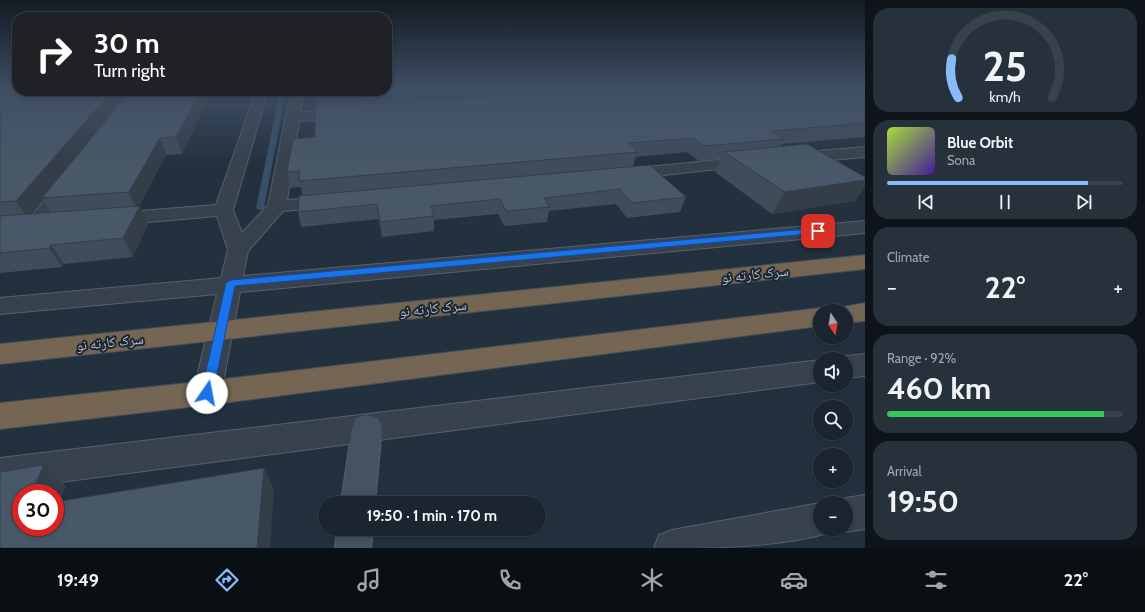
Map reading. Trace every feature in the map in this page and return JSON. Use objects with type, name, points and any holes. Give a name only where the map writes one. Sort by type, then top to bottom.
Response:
[{"type":"highway","name":"سرک کارته نو","points":[[0,354],[865,262]]},
{"type":"highway","points":[[853,313],[865,312]]},
{"type":"highway","points":[[0,416],[207,393],[813,318]]},
{"type":"street","points":[[238,250],[224,210],[255,112]]},
{"type":"street","points":[[207,393],[238,250],[277,206],[294,112]]},
{"type":"street","points":[[293,117],[356,113]]},
{"type":"street","points":[[611,175],[865,152]]},
{"type":"street","points":[[58,223],[28,226],[77,170]]},
{"type":"street","points":[[277,206],[340,200]]},
{"type":"street","points":[[98,220],[224,210]]},
{"type":"street","points":[[0,306],[231,283],[865,227]]},
{"type":"street","points":[[853,366],[865,365]]},
{"type":"street","points":[[0,474],[813,372]]},
{"type":"street","points":[[359,496],[367,428]]},
{"type":"street","points":[[853,514],[865,512]]},
{"type":"street","points":[[672,548],[813,521]]},
{"type":"street","points":[[353,548],[354,536]]},
{"type":"building","points":[[0,112],[94,112],[16,201],[0,202]]},
{"type":"building","points":[[113,112],[190,112],[176,137],[160,138],[129,192],[42,198]]},
{"type":"building","points":[[315,112],[865,112],[865,123],[771,131],[784,139],[705,146],[693,138],[629,143],[638,152],[299,181],[300,171],[287,172],[293,139],[315,137]]},
{"type":"building","points":[[807,144],[865,177],[865,180],[785,192],[724,152]]},
{"type":"building","points":[[650,165],[686,197],[632,203],[620,189],[544,198],[550,207],[506,211],[500,199],[431,206],[434,216],[380,222],[377,204],[298,212],[299,196]]},
{"type":"building","points":[[140,206],[123,238],[51,245],[49,248],[0,253],[0,216]]},
{"type":"building","points":[[44,465],[35,484],[12,484],[12,536],[64,536],[64,501],[264,468],[257,548],[0,548],[0,472]]},
{"type":"waterway","points":[[260,208],[279,112]]},
{"type":"route","points":[[207,393],[231,283],[818,231]]}]
